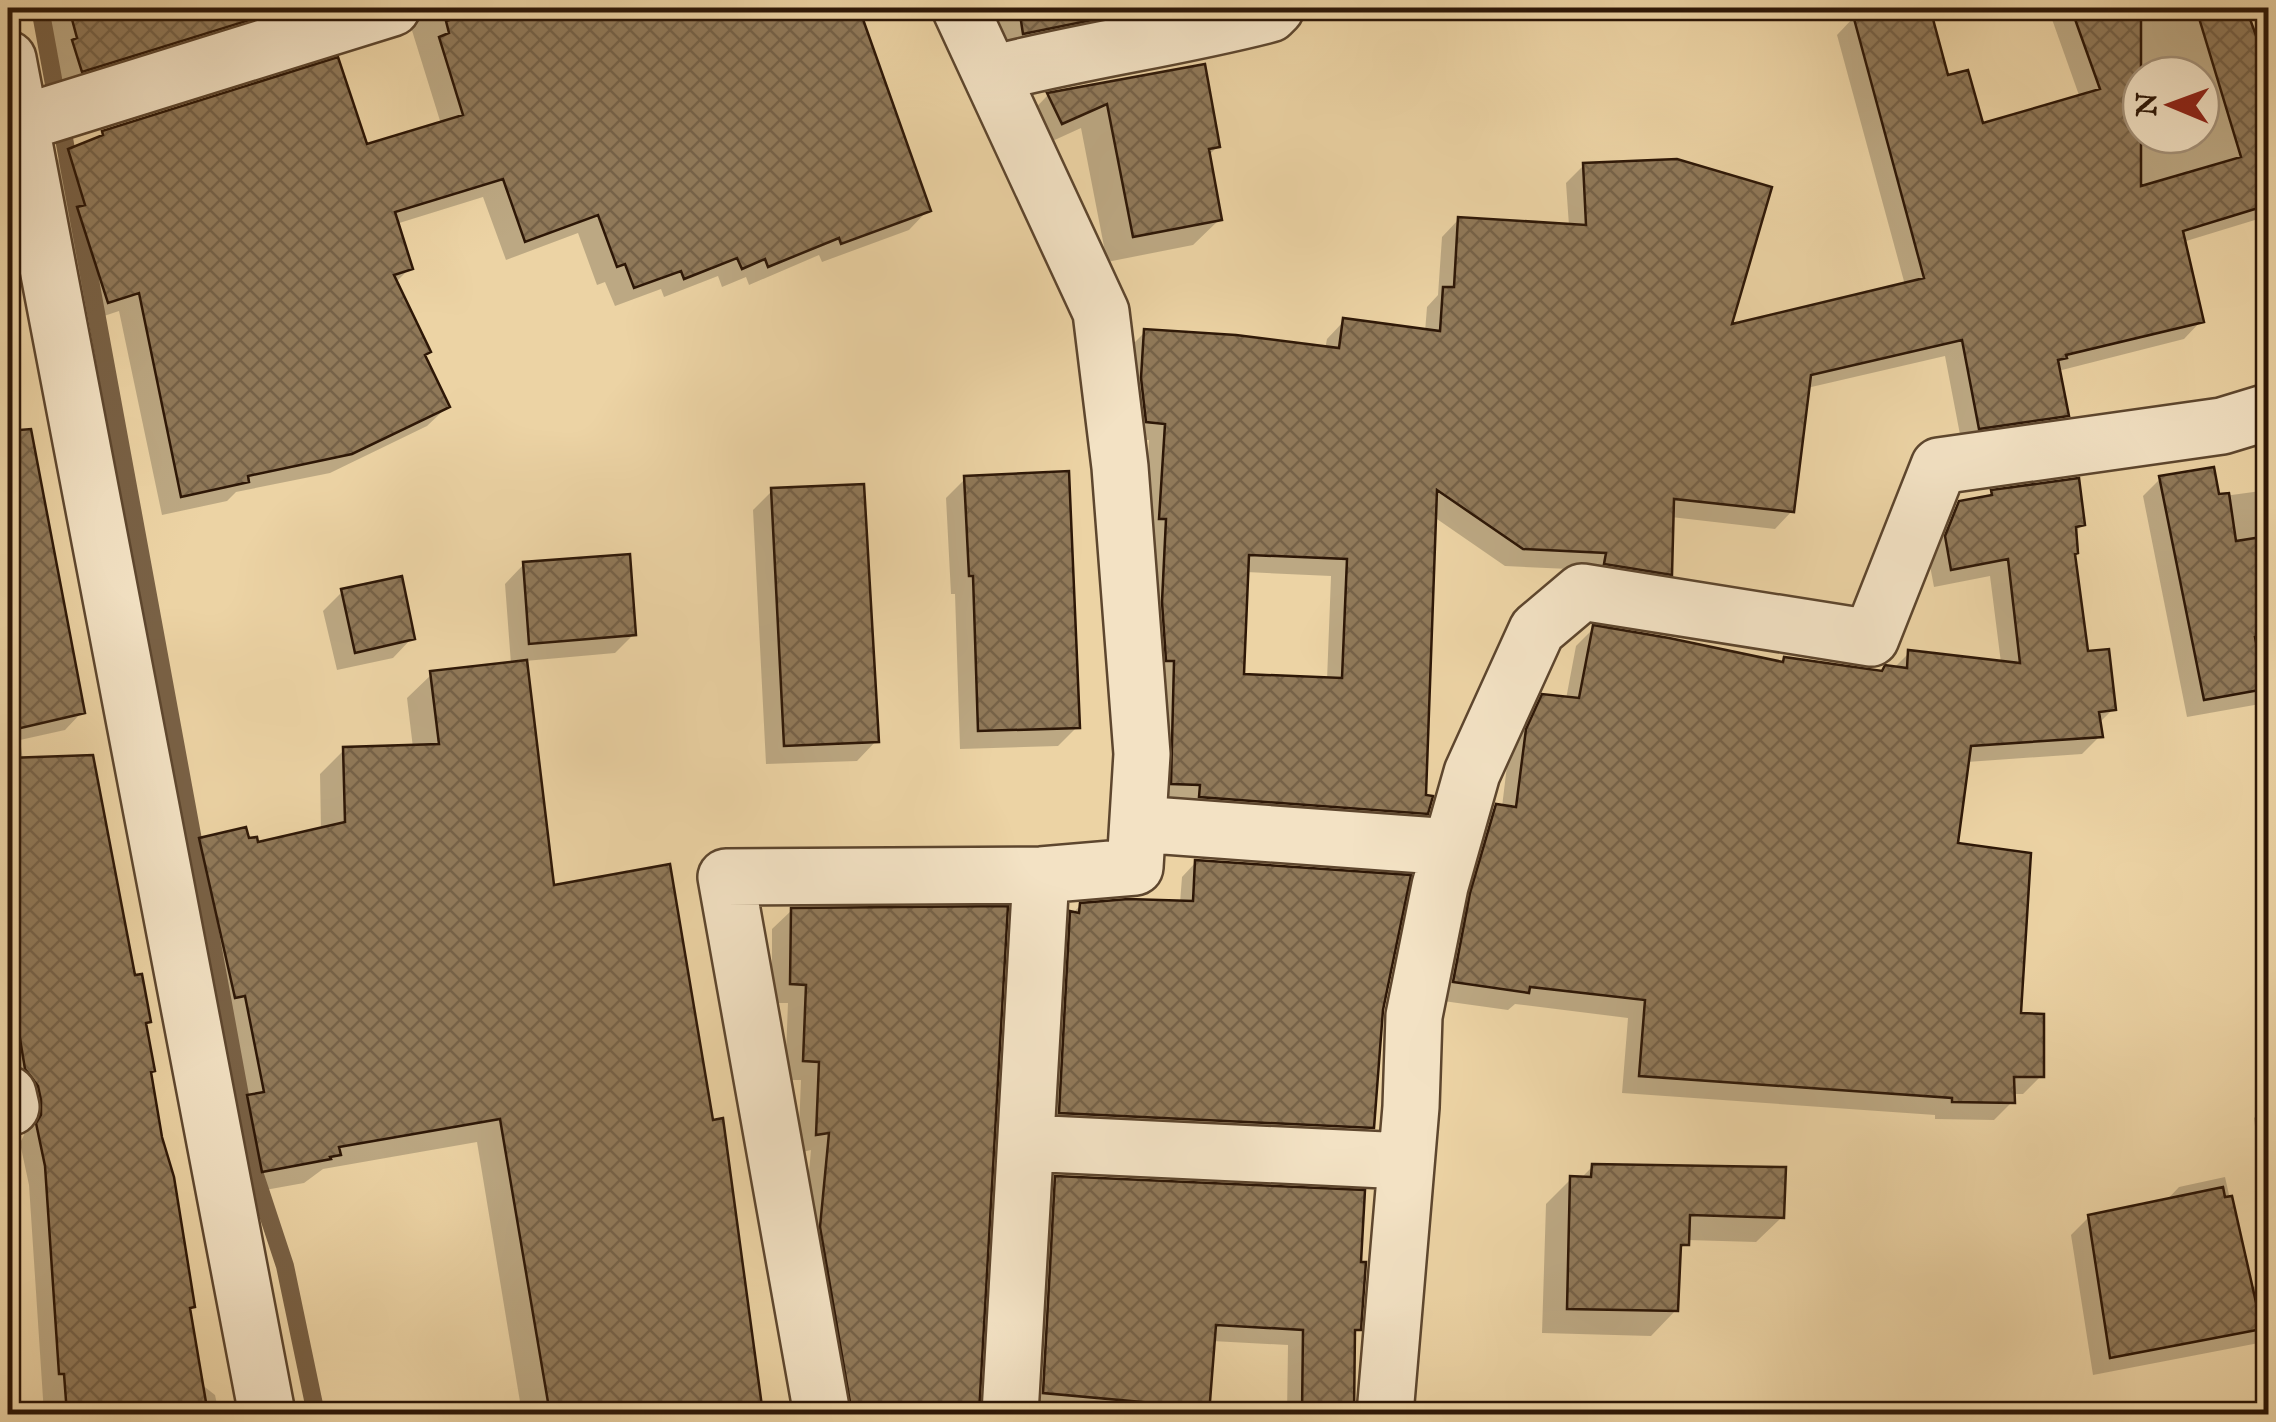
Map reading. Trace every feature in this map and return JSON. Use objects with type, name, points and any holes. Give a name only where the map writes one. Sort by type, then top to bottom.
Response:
[{"type":"street","points":[[19,124],[392,8]]},
{"type":"street","points":[[822,1414],[726,877],[1041,874],[1135,867],[1142,754],[1120,467],[1101,312],[960,8]]},
{"type":"street","points":[[992,74],[1064,56],[1191,35],[1270,14],[1276,8]]},
{"type":"street","points":[[8,59],[267,1414]]},
{"type":"street","points":[[1385,1414],[1411,1107],[1414,1016],[1451,848],[1472,773],[1537,630],[1582,592],[1871,638],[1940,466],[2222,426],[2268,412]]},
{"type":"street","points":[[1138,824],[1451,848]]},
{"type":"street","points":[[1010,1414],[1041,874]]},
{"type":"street","points":[[1026,1144],[1405,1161]]},
{"type":"building","points":[[69,8],[288,8],[82,72],[72,40],[77,38]]},
{"type":"building","points":[[489,8],[859,8],[931,211],[841,244],[839,238],[768,267],[765,259],[742,269],[737,258],[684,279],[681,271],[634,288],[625,264],[617,267],[598,215],[525,242],[503,179],[395,212],[413,269],[394,275],[431,352],[425,355],[450,407],[352,454],[248,476],[249,482],[181,497],[139,293],[108,303],[77,207],[85,205],[68,149],[103,135],[102,131],[338,57],[367,144],[463,115],[439,37],[449,33],[446,21]]},
{"type":"building","points":[[1019,8],[1116,8],[1117,15],[1023,34]]},
{"type":"building","points":[[1881,8],[1930,8],[1948,75],[1968,70],[1983,123],[2100,89],[2071,8],[2141,8],[2141,55],[2121,55],[2121,155],[2141,155],[2141,186],[2241,157],[2221,91],[2221,55],[2210,55],[2196,8],[2246,8],[2258,41],[2268,37],[2268,205],[2183,231],[2204,322],[2066,355],[2067,358],[2058,360],[2069,416],[1979,429],[1962,340],[1811,375],[1794,512],[1674,499],[1672,575],[1604,564],[1606,553],[1523,549],[1437,490],[1426,795],[1433,796],[1428,814],[1199,797],[1200,785],[1171,784],[1174,661],[1166,661],[1162,602],[1166,519],[1159,519],[1165,424],[1146,422],[1141,378],[1144,329],[1339,348],[1343,318],[1440,331],[1443,287],[1454,287],[1458,217],[1586,225],[1583,163],[1677,159],[1772,187],[1732,324],[1924,278],[1853,15]],"holes":[[[1249,555],[1347,559],[1342,678],[1244,674]]]},
{"type":"building","points":[[1205,64],[1220,147],[1209,149],[1222,220],[1133,237],[1107,104],[1062,124],[1047,93]]},
{"type":"building","points":[[31,429],[85,713],[8,731],[8,673],[18,669],[8,622],[8,431]]},
{"type":"building","points":[[2214,467],[2219,494],[2229,493],[2236,541],[2268,536],[2268,635],[2255,637],[2265,689],[2204,700],[2159,476]]},
{"type":"building","points":[[1069,471],[1080,728],[978,731],[973,576],[969,576],[964,476]]},
{"type":"building","points":[[2079,478],[2085,525],[2076,527],[2075,554],[2088,651],[2109,649],[2116,710],[2099,712],[2103,737],[1971,746],[1958,843],[2031,853],[2021,1013],[2044,1014],[2044,1077],[2014,1077],[2015,1103],[1952,1102],[1952,1098],[1639,1076],[1645,1000],[1530,987],[1529,993],[1453,982],[1470,893],[1496,804],[1516,807],[1526,729],[1542,694],[1579,698],[1593,625],[1783,662],[1784,657],[1882,671],[1885,665],[1907,668],[1908,650],[2020,663],[2008,559],[1951,570],[1945,536],[1959,501],[1992,495],[1991,490]]},
{"type":"building","points":[[864,484],[879,742],[784,746],[771,488]]},
{"type":"building","points":[[630,554],[636,635],[529,644],[523,562]]},
{"type":"building","points":[[402,576],[415,639],[355,653],[341,589]]},
{"type":"building","points":[[527,660],[554,885],[670,864],[713,1120],[723,1118],[763,1414],[550,1414],[500,1119],[339,1147],[341,1155],[331,1159],[262,1172],[247,1095],[264,1092],[245,996],[235,998],[199,838],[246,827],[249,838],[257,837],[258,842],[345,822],[343,747],[439,744],[430,671]]},
{"type":"building","points":[[93,755],[135,975],[142,974],[151,1022],[146,1023],[155,1071],[151,1072],[162,1137],[174,1177],[208,1414],[67,1414],[64,1374],[59,1374],[45,1166],[36,1123],[41,1115],[41,1100],[38,1086],[25,1069],[8,966],[8,758]]},
{"type":"building","points":[[1195,860],[1411,875],[1383,1010],[1374,1128],[1059,1113],[1070,911],[1079,913],[1080,903],[1128,899],[1193,901]]},
{"type":"building","points":[[1008,906],[979,1414],[852,1414],[820,1227],[829,1133],[816,1135],[819,1062],[803,1061],[806,985],[790,984],[791,908]]},
{"type":"building","points":[[1592,1164],[1786,1167],[1784,1218],[1690,1215],[1689,1245],[1681,1245],[1678,1311],[1567,1309],[1570,1176],[1591,1177]]},
{"type":"building","points":[[1055,1176],[1365,1190],[1361,1262],[1366,1262],[1361,1330],[1355,1330],[1354,1414],[1302,1414],[1303,1330],[1216,1325],[1209,1414],[1151,1414],[1152,1403],[1043,1393]]},
{"type":"building","points":[[2223,1187],[2225,1197],[2232,1196],[2262,1329],[2110,1358],[2088,1215]]},
{"type":"waterway","points":[[40,8],[254,1172],[285,1266],[316,1414]]}]
